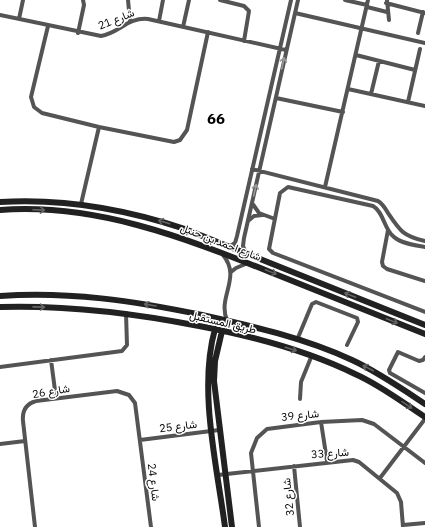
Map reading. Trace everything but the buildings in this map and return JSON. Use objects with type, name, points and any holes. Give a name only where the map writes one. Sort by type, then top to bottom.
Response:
[{"type":"street","points":[[19,19],[23,0]]},
{"type":"street","points":[[78,33],[84,5],[83,0]]},
{"type":"street","points":[[128,0],[130,20]]},
{"type":"street","points":[[158,21],[163,0]]},
{"type":"street","points":[[183,27],[189,0]]},
{"type":"street","points":[[220,0],[244,6],[249,11],[244,40]]},
{"type":"street","points":[[229,247],[235,243],[237,236],[291,0]]},
{"type":"street","points":[[248,255],[243,246],[244,238],[298,0]]},
{"type":"street","points":[[345,0],[387,12]]},
{"type":"street","points":[[325,187],[368,0]]},
{"type":"street","points":[[389,20],[387,1],[424,13],[418,33]]},
{"type":"street","points":[[295,13],[425,43]]},
{"type":"street","name":"شارع 21","points":[[0,15],[96,36],[106,35],[130,20],[142,18],[286,50]]},
{"type":"street","points":[[48,26],[31,97],[34,107],[42,113],[167,142],[180,140],[187,130],[208,32]]},
{"type":"street","points":[[408,102],[420,49]]},
{"type":"street","points":[[356,55],[415,70]]},
{"type":"street","points":[[371,94],[379,61]]},
{"type":"street","points":[[348,89],[425,106]]},
{"type":"street","points":[[276,98],[343,112]]},
{"type":"street","points":[[81,204],[99,127]]},
{"type":"street","points":[[252,169],[378,200],[383,204],[402,233],[412,238],[425,241]]},
{"type":"street","points":[[425,247],[400,241],[388,230],[377,209],[373,206],[291,187],[285,188],[280,193],[269,246],[271,252],[425,312]]},
{"type":"street","name":"شارع احمد بن حنبل","points":[[0,202],[44,201],[81,204],[134,214],[185,229],[425,325]]},
{"type":"street","points":[[252,203],[257,211],[262,215]]},
{"type":"street","name":"شارع احمد بن حنبل","points":[[0,210],[34,209],[95,215],[154,228],[312,288],[425,334]]},
{"type":"street","points":[[248,221],[254,216],[262,215],[275,218]]},
{"type":"street","points":[[182,238],[185,229]]},
{"type":"street","points":[[388,230],[383,266],[387,269],[425,281]]},
{"type":"street","points":[[237,236],[244,238]]},
{"type":"street","points":[[222,253],[230,264],[232,272],[224,310],[226,320]]},
{"type":"street","points":[[232,272],[239,266],[248,263]]},
{"type":"street","points":[[312,288],[315,282]]},
{"type":"street","name":"طريق المستقبل","points":[[0,296],[101,298],[171,309],[226,320],[276,333],[328,350],[365,366],[425,404]]},
{"type":"street","points":[[297,340],[312,304],[316,302],[357,318],[358,322],[347,345]]},
{"type":"street","name":"طريق المستقبل","points":[[0,307],[62,307],[126,313],[215,329],[274,344],[312,355],[357,374],[425,418]]},
{"type":"street","points":[[168,320],[171,309]]},
{"type":"street","points":[[217,318],[224,310]]},
{"type":"street","points":[[0,367],[124,350],[127,345],[126,313]]},
{"type":"street","points":[[215,329],[207,378],[222,475],[232,527]]},
{"type":"street","points":[[216,430],[214,374],[222,331]]},
{"type":"street","points":[[274,344],[276,333]]},
{"type":"street","points":[[425,357],[423,360],[419,361],[398,352],[389,370],[390,373],[425,393]]},
{"type":"street","points":[[300,399],[302,379],[312,355]]},
{"type":"street","points":[[51,360],[56,398]]},
{"type":"street","name":"شارع 26","points":[[35,527],[23,418],[26,407],[36,401],[56,398],[117,391],[125,393],[135,403],[140,440]]},
{"type":"street","points":[[380,478],[425,418]]},
{"type":"street","name":"شارع 39","points":[[259,527],[252,447],[262,433],[274,427],[349,419],[365,421],[374,424],[425,463]]},
{"type":"street","points":[[321,422],[327,462]]},
{"type":"street","name":"شارع 25","points":[[140,440],[216,430]]},
{"type":"street","name":"شارع 24","points":[[140,440],[151,527]]},
{"type":"street","points":[[0,444],[25,441]]},
{"type":"street","name":"شارع 33","points":[[222,475],[353,460],[359,462],[394,488],[399,496],[403,526]]},
{"type":"street","name":"شارع 32","points":[[294,466],[300,527]]},
{"type":"street","points":[[222,475],[225,527]]},
{"type":"street","points":[[403,526],[425,522]]},
{"type":"district","name":"66","points":[[216,119]]}]
